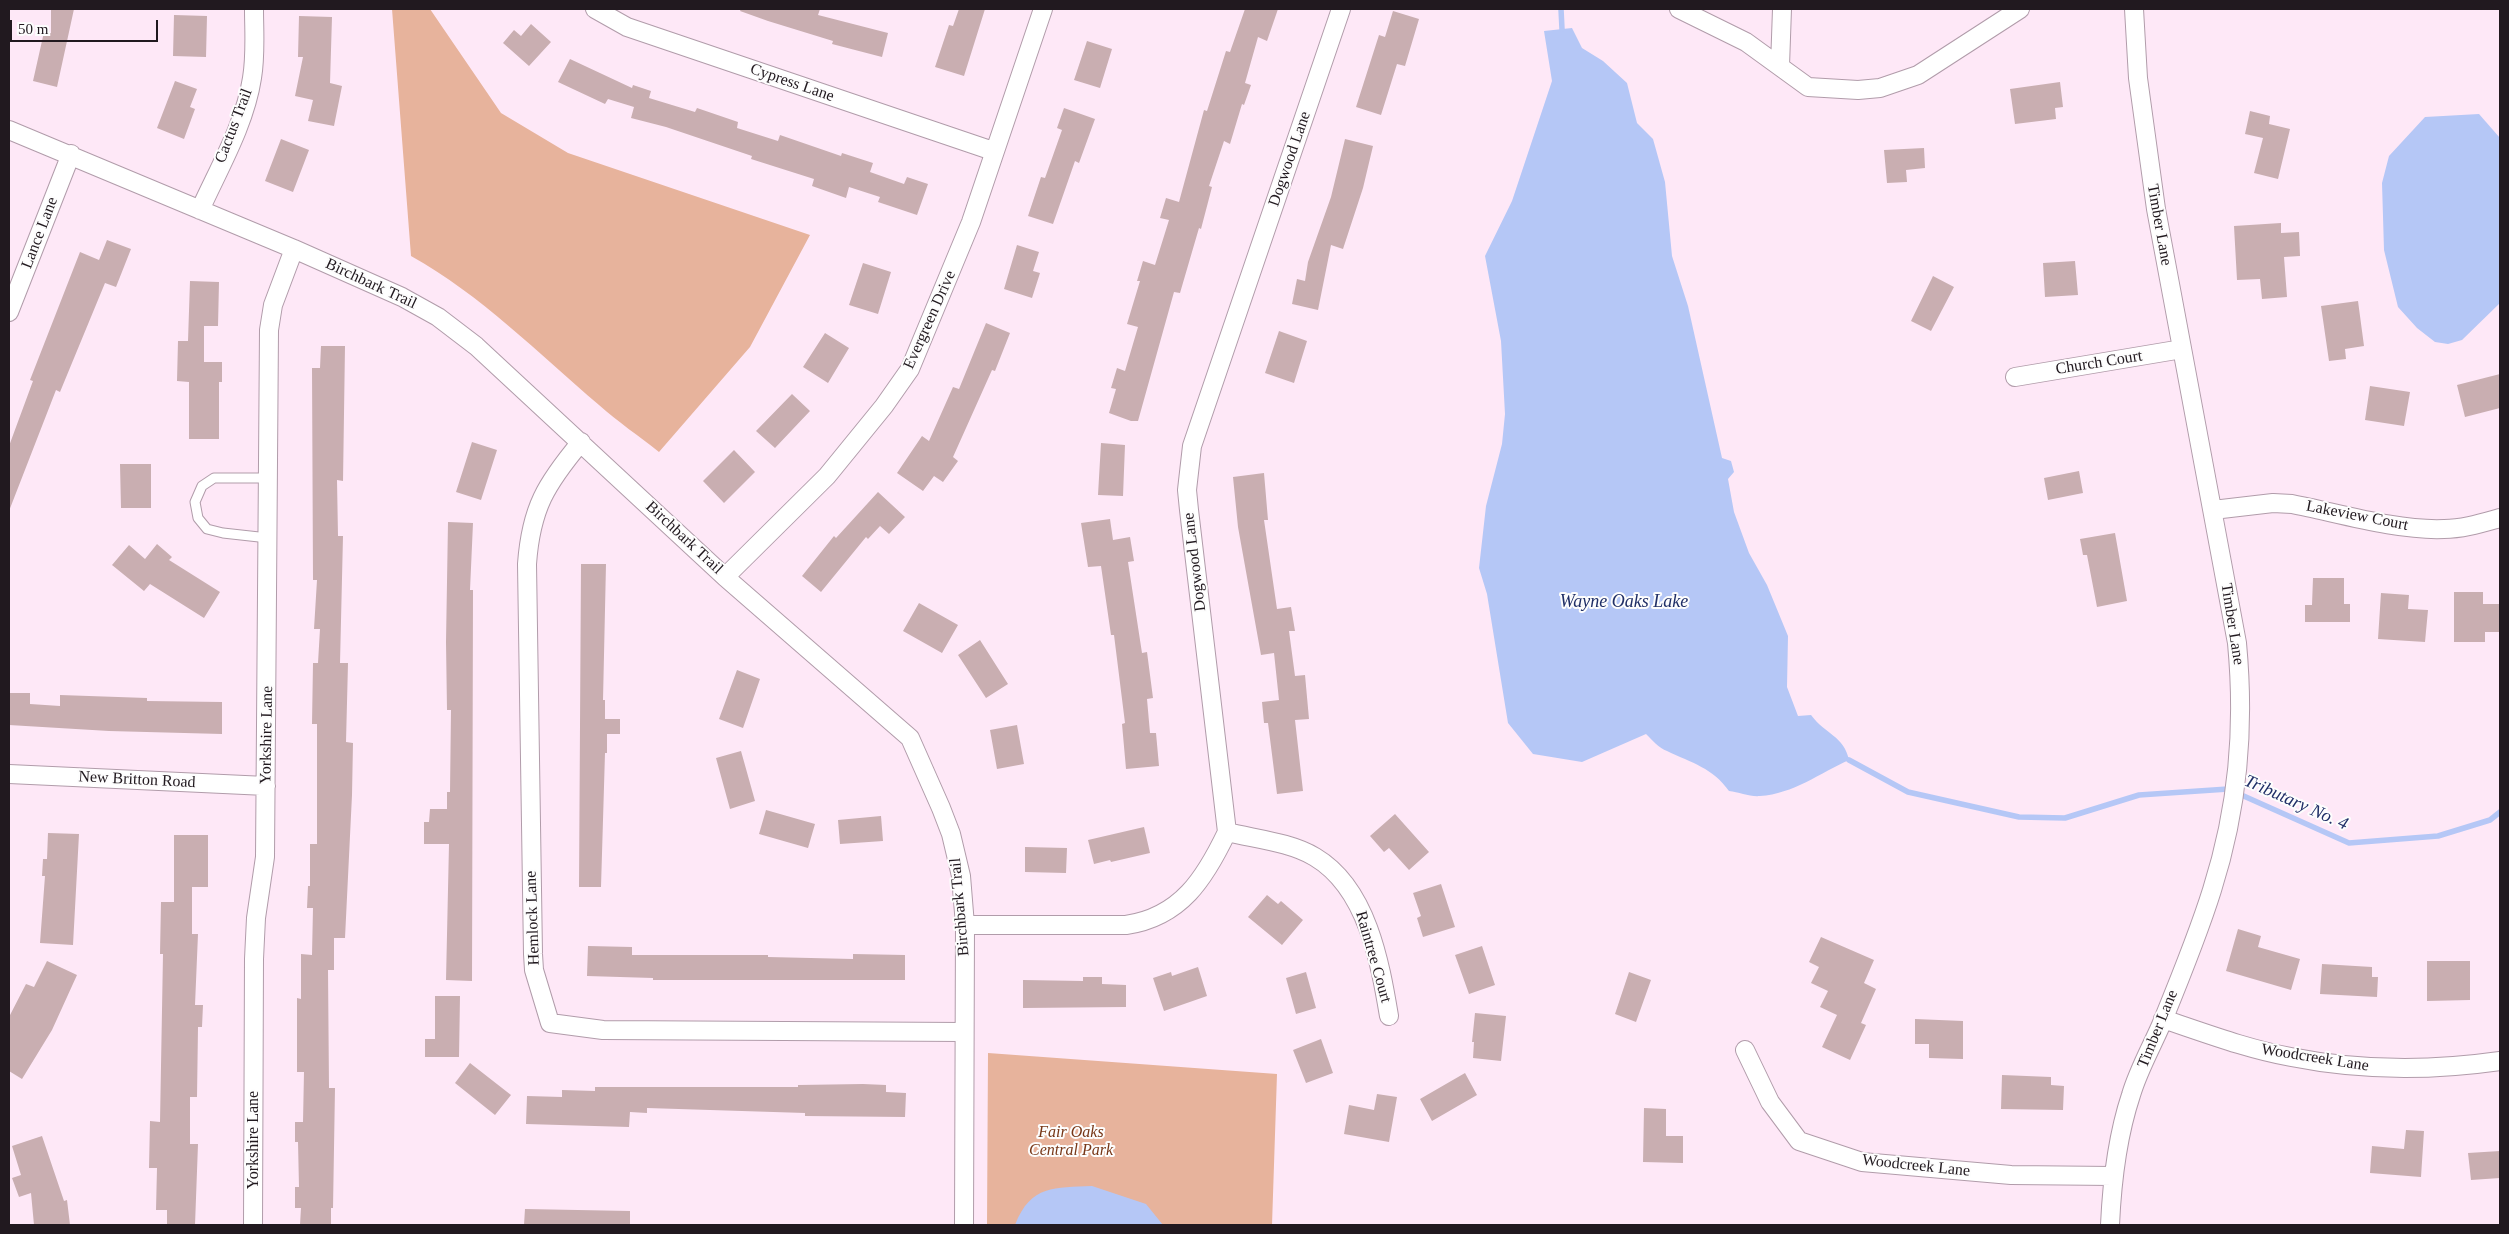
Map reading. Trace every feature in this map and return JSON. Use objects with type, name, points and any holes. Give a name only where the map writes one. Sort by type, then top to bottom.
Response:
[{"type":"street","name":"Cactus Trail","points":[[200,210],[241,119],[247,99],[252,78],[254,9]]},
{"type":"street","name":"Cypress Lane","points":[[595,9],[609,19],[628,27],[993,151]]},
{"type":"street","name":"Evergreen Drive","points":[[725,577],[832,469],[884,406],[910,369],[971,222],[993,151],[1042,9]]},
{"type":"street","name":"Dogwood Lane","points":[[965,925],[1126,925],[1140,923],[1156,917],[1180,902],[1199,882],[1215,858],[1226,832],[1189,510],[1189,464],[1192,446],[1341,9]]},
{"type":"street","points":[[1679,9],[1746,42],[1808,87],[1858,90],[1880,88],[1918,75],[2020,9]]},
{"type":"street","points":[[1780,66],[1782,9]]},
{"type":"street","name":"Timber Lane","points":[[2110,1225],[2113,1176],[2131,1094],[2163,1019],[2212,892],[2227,838],[2237,779],[2242,724],[2237,643],[2145,142],[2134,9]]},
{"type":"street","name":"Birchbark Trail","points":[[9,130],[71,154],[294,249],[402,297],[438,317],[476,346],[725,577],[910,738],[942,808],[951,834],[961,876],[965,925],[964,1225]]},
{"type":"street","name":"Lance Lane","points":[[9,312],[71,154]]},
{"type":"street","name":"Yorkshire Lane","points":[[254,1225],[254,960],[256,918],[265,857],[269,538],[269,330],[272,305],[294,249]]},
{"type":"street","name":"Church Court","points":[[2015,377],[2182,350]]},
{"type":"street","name":"Hemlock Lane","points":[[581,442],[560,466],[542,495],[529,532],[526,564],[532,954],[534,970],[550,1023],[603,1030],[964,1032]]},
{"type":"street","name":"Lakeview Court","points":[[2212,510],[2273,503],[2292,504],[2410,528],[2432,529],[2475,526],[2500,518]]},
{"type":"street","name":"New Britton Road","points":[[9,774],[266,786]]},
{"type":"street","name":"Raintree Court","points":[[1226,832],[1301,850],[1316,857],[1343,883],[1362,913],[1383,979],[1390,1016]]},
{"type":"street","name":"Woodcreek Lane","points":[[2163,1019],[2249,1047],[2290,1057],[2339,1065],[2418,1069],[2500,1061]]},
{"type":"street","name":"Woodcreek Lane","points":[[1745,1050],[1770,1102],[1799,1141],[1862,1162],[2011,1175],[2113,1176]]},
{"type":"lane","points":[[268,478],[214,478],[202,486],[195,502],[198,518],[207,529],[223,534],[269,538]]},
{"type":"green space","points":[[392,9],[430,9],[501,113],[568,153],[810,235],[750,347],[659,452],[606,411],[531,345],[461,288],[411,256]]},
{"type":"green space","name":"Fair Oaks Central Park","points":[[988,1053],[1277,1074],[1272,1225],[987,1225]]},
{"type":"water","name":"Wayne Oaks Lake","points":[[1572,28],[1582,48],[1603,61],[1627,83],[1637,123],[1653,139],[1665,182],[1672,256],[1688,306],[1722,458],[1731,461],[1734,472],[1728,479],[1734,512],[1749,553],[1767,585],[1788,636],[1787,687],[1798,716],[1811,715],[1838,740],[1847,752],[1849,760],[1784,791],[1756,796],[1729,791],[1709,771],[1664,750],[1646,734],[1582,762],[1533,754],[1508,723],[1487,594],[1479,568],[1486,506],[1502,444],[1505,414],[1501,341],[1485,256],[1512,201],[1552,81],[1544,31]]},
{"type":"water","points":[[2479,114],[2500,138],[2500,303],[2462,340],[2448,344],[2435,342],[2417,328],[2398,307],[2384,250],[2382,183],[2389,156],[2425,117]]},
{"type":"water","points":[[1092,1186],[1146,1204],[1163,1225],[1015,1225],[1021,1212],[1037,1195],[1056,1188]]},
{"type":"building","points":[[51,9],[74,9],[57,87],[33,81],[44,32],[51,33]]},
{"type":"building","points":[[741,9],[820,9],[818,15],[888,33],[882,57],[832,44],[833,41],[768,21],[740,11]]},
{"type":"building","points":[[959,9],[985,9],[964,76],[935,67],[949,25],[953,26]]},
{"type":"building","points":[[1245,9],[1278,9],[1267,41],[1258,37],[1245,83],[1251,85],[1244,105],[1242,104],[1230,144],[1224,141],[1209,186],[1212,187],[1201,229],[1199,228],[1180,293],[1174,292],[1138,421],[1131,421],[1109,413],[1116,389],[1111,388],[1117,368],[1125,371],[1138,327],[1127,324],[1140,281],[1137,281],[1143,261],[1155,265],[1169,220],[1160,218],[1166,198],[1179,202],[1204,110],[1207,111],[1226,51],[1230,52]]},
{"type":"building","points":[[1393,11],[1419,19],[1405,66],[1397,64],[1381,115],[1356,107],[1379,35],[1385,37]]},
{"type":"building","points":[[174,15],[207,16],[206,57],[173,56]]},
{"type":"building","points":[[299,16],[332,17],[330,83],[342,86],[334,126],[308,121],[313,100],[295,96],[303,57],[298,57]]},
{"type":"building","points":[[531,24],[551,42],[529,66],[503,43],[514,30],[521,36]]},
{"type":"building","points":[[1087,41],[1112,49],[1100,88],[1074,80]]},
{"type":"building","points":[[570,59],[632,88],[633,85],[651,91],[649,98],[695,112],[697,108],[738,122],[737,128],[778,141],[780,135],[841,156],[842,153],[873,163],[870,172],[904,184],[907,177],[928,184],[917,215],[878,202],[880,197],[849,187],[846,198],[812,186],[814,179],[751,159],[752,156],[666,127],[631,118],[634,107],[608,99],[605,104],[558,82]]},
{"type":"building","points":[[175,81],[197,89],[190,107],[195,109],[184,139],[157,128]]},
{"type":"building","points":[[2060,82],[2063,107],[2055,108],[2056,119],[2015,124],[2010,89]]},
{"type":"building","points":[[1064,108],[1095,119],[1079,163],[1075,161],[1053,224],[1028,216],[1041,177],[1045,178],[1062,130],[1057,128]]},
{"type":"building","points":[[2250,111],[2270,116],[2269,124],[2290,129],[2278,179],[2254,173],[2263,138],[2245,134]]},
{"type":"building","points":[[281,139],[309,150],[293,192],[265,181]]},
{"type":"building","points":[[1345,139],[1373,146],[1363,188],[1343,249],[1331,245],[1318,310],[1292,304],[1297,279],[1305,281],[1308,262],[1331,197]]},
{"type":"building","points":[[1924,148],[1925,168],[1906,170],[1907,182],[1887,183],[1884,150]]},
{"type":"building","points":[[2281,223],[2281,233],[2299,232],[2300,256],[2284,257],[2287,297],[2262,299],[2260,279],[2237,280],[2234,226]]},
{"type":"building","points":[[107,240],[131,249],[116,287],[105,283],[60,392],[56,390],[9,511],[9,446],[33,381],[30,380],[80,252],[99,260]]},
{"type":"building","points":[[1017,245],[1039,252],[1033,271],[1040,273],[1032,298],[1004,289]]},
{"type":"building","points":[[2075,261],[2078,295],[2045,297],[2043,263]]},
{"type":"building","points":[[863,263],[891,272],[878,314],[849,305]]},
{"type":"building","points":[[1933,276],[1954,287],[1931,331],[1911,321]]},
{"type":"building","points":[[190,281],[219,282],[218,326],[204,326],[204,362],[222,362],[222,382],[219,382],[219,439],[189,439],[189,382],[177,381],[178,341],[188,341]]},
{"type":"building","points":[[2358,301],[2364,346],[2345,349],[2346,359],[2329,361],[2321,306]]},
{"type":"building","points":[[986,323],[1010,333],[995,371],[992,370],[953,457],[958,461],[943,482],[934,476],[923,491],[897,473],[922,436],[929,441],[953,387],[959,389]]},
{"type":"building","points":[[1279,331],[1307,341],[1294,383],[1265,373]]},
{"type":"building","points":[[825,333],[849,348],[828,383],[803,367]]},
{"type":"building","points":[[321,346],[345,346],[343,481],[337,480],[338,536],[343,536],[340,663],[348,663],[346,742],[353,743],[352,795],[345,938],[334,938],[334,970],[328,970],[329,1088],[335,1088],[333,1208],[331,1208],[331,1225],[300,1225],[301,1208],[295,1208],[295,1187],[299,1187],[298,1142],[295,1142],[295,1122],[303,1122],[304,1072],[297,1072],[297,998],[301,999],[301,954],[312,955],[313,908],[307,908],[308,886],[310,886],[310,844],[317,844],[317,724],[312,724],[313,663],[318,663],[320,629],[314,629],[317,580],[313,580],[312,368],[320,368]]},
{"type":"building","points":[[2500,374],[2500,408],[2465,417],[2457,385]]},
{"type":"building","points":[[2370,386],[2410,392],[2404,426],[2365,420]]},
{"type":"building","points":[[792,394],[810,411],[775,448],[756,431]]},
{"type":"building","points":[[472,442],[497,450],[481,500],[456,492]]},
{"type":"building","points":[[1101,443],[1125,445],[1123,496],[1098,495]]},
{"type":"building","points":[[734,450],[755,472],[724,503],[703,481]]},
{"type":"building","points":[[120,464],[151,464],[151,508],[121,508]]},
{"type":"building","points":[[2079,471],[2083,493],[2048,500],[2044,478]]},
{"type":"building","points":[[1264,473],[1268,520],[1264,520],[1277,609],[1291,607],[1295,631],[1289,631],[1295,676],[1305,675],[1309,719],[1295,720],[1303,791],[1277,794],[1268,723],[1264,723],[1262,702],[1279,700],[1274,653],[1261,655],[1238,527],[1233,477]]},
{"type":"building","points":[[878,492],[905,517],[889,534],[880,526],[868,539],[866,537],[821,592],[802,576],[834,536],[836,538]]},
{"type":"building","points":[[1110,519],[1113,540],[1130,537],[1134,561],[1128,562],[1142,653],[1147,652],[1153,698],[1147,699],[1150,733],[1156,733],[1159,766],[1126,769],[1122,724],[1125,723],[1114,635],[1111,635],[1101,566],[1088,567],[1081,523]]},
{"type":"building","points":[[448,522],[473,523],[470,590],[473,590],[472,981],[446,980],[449,844],[424,844],[424,822],[429,822],[430,809],[447,809],[447,792],[450,792],[451,710],[447,710],[446,642]]},
{"type":"building","points":[[2115,533],[2127,601],[2097,607],[2087,555],[2083,555],[2080,539]]},
{"type":"building","points":[[157,544],[172,557],[169,560],[220,592],[204,618],[150,584],[144,591],[112,565],[129,545],[145,559]]},
{"type":"building","points":[[581,564],[606,564],[603,700],[605,700],[605,719],[620,719],[620,734],[607,734],[601,887],[579,887]]},
{"type":"building","points":[[2313,578],[2344,578],[2344,604],[2350,604],[2350,622],[2305,622],[2305,605],[2312,605]]},
{"type":"building","points":[[2454,592],[2483,592],[2483,604],[2500,604],[2500,632],[2485,632],[2485,642],[2454,642]]},
{"type":"building","points":[[2381,593],[2409,595],[2408,609],[2428,610],[2425,642],[2378,639]]},
{"type":"building","points":[[919,603],[958,625],[942,653],[903,631]]},
{"type":"building","points":[[980,640],[1008,684],[986,698],[958,655]]},
{"type":"building","points":[[737,670],[760,679],[743,728],[719,719]]},
{"type":"building","points":[[9,693],[30,693],[30,704],[60,706],[60,695],[147,698],[147,701],[222,702],[222,734],[109,731],[9,725]]},
{"type":"building","points":[[1017,725],[1024,764],[997,769],[990,730]]},
{"type":"building","points":[[741,751],[755,801],[730,809],[716,758]]},
{"type":"building","points":[[766,810],[815,824],[808,848],[759,834]]},
{"type":"building","points":[[1395,814],[1429,852],[1409,870],[1389,848],[1384,852],[1370,836]]},
{"type":"building","points":[[881,816],[883,841],[840,844],[838,820]]},
{"type":"building","points":[[1144,827],[1150,853],[1094,864],[1088,840]]},
{"type":"building","points":[[48,833],[79,834],[73,945],[40,943],[45,876],[42,876],[43,859],[47,859]]},
{"type":"building","points":[[174,835],[208,835],[208,887],[192,887],[192,934],[198,934],[195,1005],[203,1005],[202,1027],[198,1027],[197,1097],[190,1097],[190,1144],[198,1144],[195,1225],[167,1225],[167,1210],[156,1210],[157,1168],[149,1168],[150,1121],[160,1122],[163,954],[160,954],[161,902],[174,902]]},
{"type":"building","points":[[1025,847],[1067,848],[1066,873],[1025,872]]},
{"type":"building","points":[[1441,884],[1455,927],[1423,937],[1417,918],[1421,916],[1413,893]]},
{"type":"building","points":[[1267,895],[1278,904],[1281,901],[1303,920],[1282,945],[1248,917]]},
{"type":"building","points":[[2238,929],[2261,936],[2258,947],[2300,959],[2291,990],[2226,971]]},
{"type":"building","points":[[1821,937],[1874,960],[1864,983],[1876,989],[1861,1023],[1866,1025],[1850,1060],[1822,1047],[1837,1015],[1820,1007],[1828,991],[1811,983],[1819,967],[1809,962]]},
{"type":"building","points":[[588,946],[632,947],[632,955],[768,955],[768,957],[853,959],[853,954],[905,955],[905,980],[653,980],[653,978],[587,976]]},
{"type":"building","points":[[1482,946],[1495,985],[1469,994],[1455,955]]},
{"type":"building","points":[[47,961],[77,975],[52,1030],[22,1079],[9,1071],[9,1017],[26,984],[34,987]]},
{"type":"building","points":[[2427,961],[2470,961],[2470,1000],[2427,1001]]},
{"type":"building","points":[[2322,964],[2372,967],[2372,977],[2378,977],[2377,997],[2320,994]]},
{"type":"building","points":[[1198,967],[1207,996],[1164,1011],[1153,978],[1171,972],[1172,976]]},
{"type":"building","points":[[1306,972],[1316,1008],[1296,1014],[1286,978]]},
{"type":"building","points":[[1629,972],[1651,980],[1636,1022],[1615,1014]]},
{"type":"building","points":[[1083,977],[1102,977],[1102,984],[1126,985],[1126,1007],[1023,1008],[1023,980],[1083,981]]},
{"type":"building","points":[[435,996],[460,996],[459,1057],[425,1057],[425,1039],[435,1039]]},
{"type":"building","points":[[1475,1013],[1506,1016],[1501,1061],[1473,1058],[1474,1042],[1472,1042]]},
{"type":"building","points":[[1915,1019],[1963,1021],[1963,1059],[1929,1058],[1929,1044],[1915,1044]]},
{"type":"building","points":[[1321,1039],[1333,1073],[1306,1083],[1293,1050]]},
{"type":"building","points":[[470,1063],[511,1095],[495,1115],[455,1083]]},
{"type":"building","points":[[1465,1073],[1477,1095],[1432,1121],[1420,1099]]},
{"type":"building","points":[[2002,1075],[2051,1077],[2051,1085],[2064,1086],[2063,1110],[2001,1109]]},
{"type":"building","points":[[798,1085],[886,1085],[886,1092],[906,1093],[905,1117],[805,1116],[805,1113],[647,1108],[647,1113],[630,1112],[629,1127],[526,1124],[527,1096],[562,1097],[562,1090],[595,1091],[595,1087],[798,1087]]},
{"type":"building","points":[[1377,1094],[1397,1097],[1389,1142],[1344,1134],[1349,1105],[1374,1110]]},
{"type":"building","points":[[1644,1108],[1666,1109],[1666,1136],[1683,1136],[1683,1163],[1643,1162]]},
{"type":"building","points":[[2406,1130],[2424,1131],[2421,1177],[2370,1173],[2372,1146],[2404,1149]]},
{"type":"building","points":[[42,1136],[64,1201],[67,1200],[70,1225],[34,1225],[31,1193],[19,1197],[12,1178],[21,1175],[12,1146]]},
{"type":"building","points":[[2500,1151],[2500,1178],[2471,1180],[2468,1153]]},
{"type":"building","points":[[525,1209],[630,1211],[630,1225],[524,1225]]},
{"type":"waterway","name":"Tributary No. 4","points":[[1561,9],[1562,29]]},
{"type":"waterway","name":"Tributary No. 4","points":[[1849,760],[1908,792],[2019,817],[2065,818],[2139,795],[2228,789],[2349,843],[2438,836],[2490,820],[2500,812]]}]
